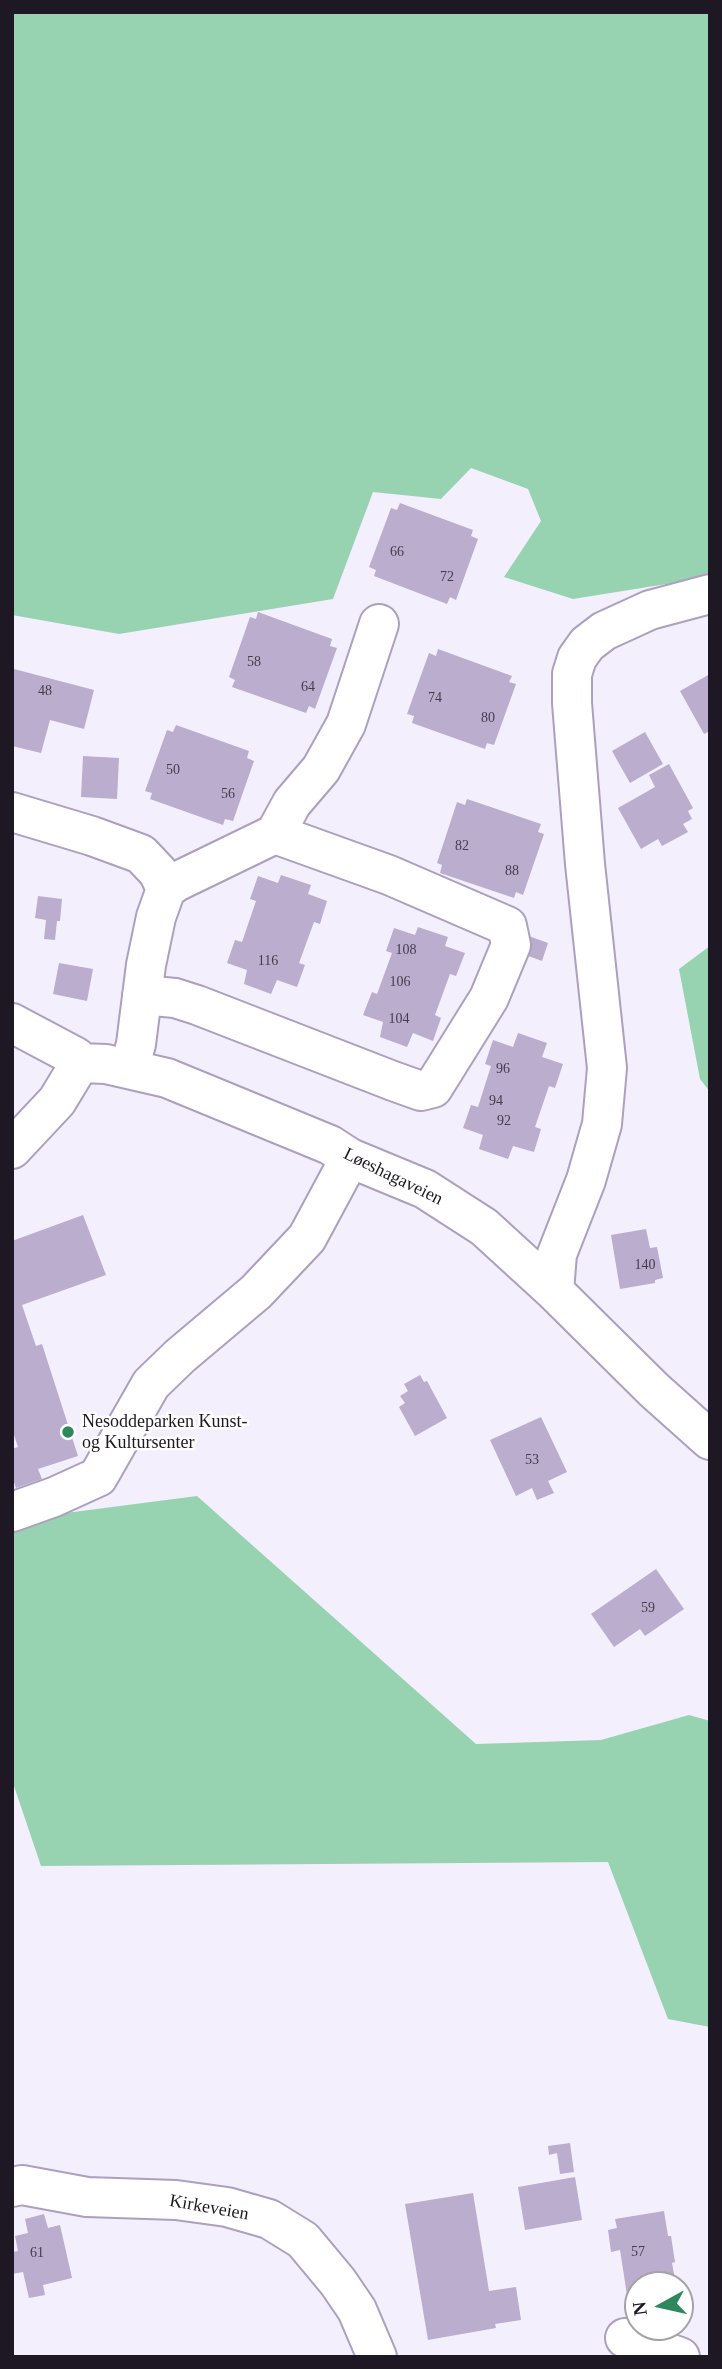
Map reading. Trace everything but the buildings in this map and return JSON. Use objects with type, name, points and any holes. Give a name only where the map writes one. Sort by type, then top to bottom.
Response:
[{"type":"street","points":[[554,1291],[557,1254],[586,1180],[602,1124],[607,1068],[585,864],[572,674],[577,658],[587,644],[604,631],[650,610],[710,594]]},
{"type":"street","points":[[128,1069],[136,1044],[156,917],[166,889],[275,834],[292,803],[321,769],[346,724],[379,624]]},
{"type":"street","points":[[12,812],[141,854],[158,872],[166,889]]},
{"type":"street","points":[[142,995],[175,998],[197,1005],[421,1091],[433,1088],[489,998],[510,945],[507,926],[389,875],[275,834]]},
{"type":"street","name":"Løeshagaveien","points":[[12,1023],[76,1057],[80,1063],[106,1065],[167,1078],[330,1144],[350,1157],[425,1189],[484,1227],[710,1440]]},
{"type":"street","points":[[12,1149],[57,1101],[80,1063]]},
{"type":"street","points":[[12,1512],[98,1477],[151,1384],[256,1292],[307,1238],[350,1157]]},
{"type":"street","name":"Kirkeveien","points":[[12,2187],[22,2185],[87,2197],[176,2200],[227,2207],[269,2219],[303,2240],[338,2282],[357,2310],[377,2357]]},
{"type":"street","points":[[634,2341],[680,2357]]},
{"type":"green space","points":[[12,12],[710,12],[710,577],[573,599],[504,577],[541,521],[528,489],[471,468],[441,499],[373,492],[333,599],[119,634],[12,615]]},
{"type":"green space","points":[[710,946],[710,1092],[700,1079],[679,969]]},
{"type":"green space","points":[[197,1496],[476,1744],[601,1740],[689,1715],[710,1721],[710,2027],[668,2019],[608,1862],[41,1866],[12,1780],[12,1520]]},
{"type":"place","name":"Nesoddeparken Kunst- og Kultursenter","points":[[68,1432]]}]
